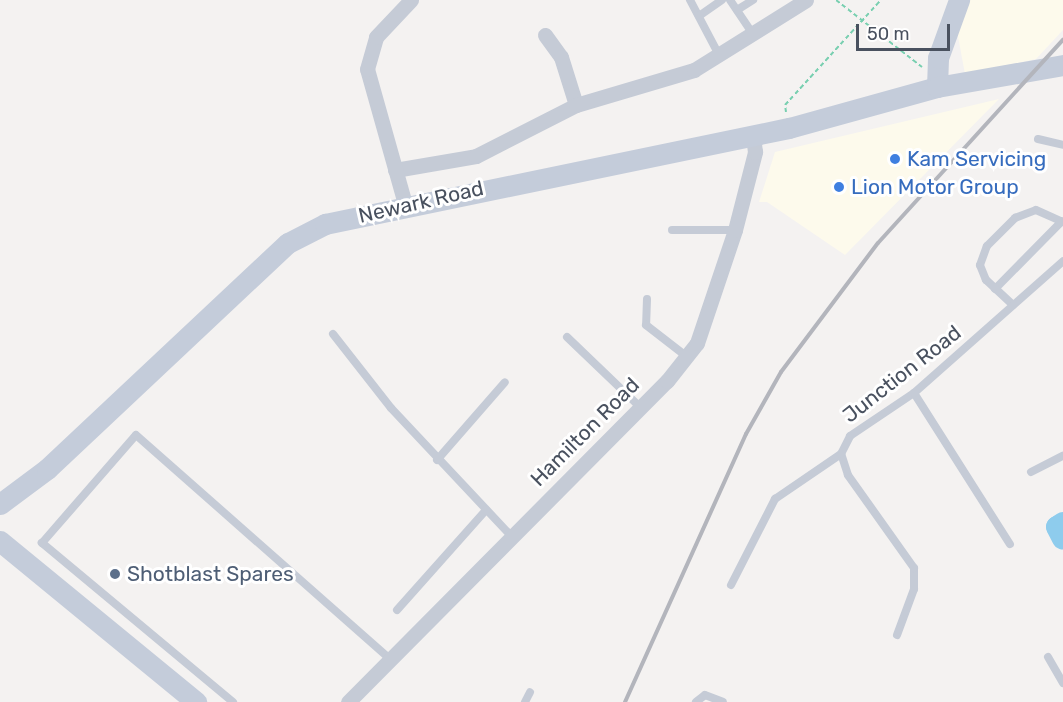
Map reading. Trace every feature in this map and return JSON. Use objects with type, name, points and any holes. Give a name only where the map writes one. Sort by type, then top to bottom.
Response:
[{"type":"main road","points":[[936,79],[959,0]]},
{"type":"main road","name":"Newark Road","points":[[0,504],[47,469],[288,243],[325,224],[405,204],[789,128],[936,79],[1063,65]]},
{"type":"main road","points":[[0,541],[196,702]]},
{"type":"street","points":[[405,204],[368,69],[376,37],[411,0]]},
{"type":"street","name":"Newark Road","points":[[395,170],[476,156],[576,105],[720,56],[752,33],[805,1]]},
{"type":"street","points":[[545,35],[561,57],[576,105]]},
{"type":"street","name":"Hamilton Road","points":[[348,702],[640,407],[697,343],[735,230],[755,152],[753,135]]},
{"type":"lane","points":[[690,0],[720,56]]},
{"type":"lane","points":[[699,16],[722,0]]},
{"type":"lane","points":[[730,0],[752,33]]},
{"type":"lane","points":[[736,10],[753,0]]},
{"type":"lane","points":[[1038,139],[1063,146]]},
{"type":"lane","points":[[995,289],[1063,222],[1036,210],[1015,218],[987,246],[980,265],[995,289],[1013,305]]},
{"type":"lane","points":[[672,230],[735,230]]},
{"type":"lane","name":"Junction Road","points":[[897,634],[914,589],[914,568],[848,475],[841,454],[850,436],[914,393],[1063,261]]},
{"type":"lane","points":[[647,299],[646,325],[687,356]]},
{"type":"lane","points":[[333,334],[437,460],[511,536]]},
{"type":"lane","points":[[567,337],[640,407]]},
{"type":"lane","points":[[437,460],[505,382]]},
{"type":"lane","points":[[914,393],[1010,544]]},
{"type":"lane","points":[[233,702],[42,543],[136,435],[390,659]]},
{"type":"lane","points":[[731,585],[774,499],[841,454]]},
{"type":"lane","points":[[1031,471],[1063,456]]},
{"type":"lane","points":[[397,610],[486,510]]},
{"type":"lane","points":[[1048,657],[1063,683]]},
{"type":"lane","points":[[525,702],[530,692]]},
{"type":"lane","points":[[696,702],[705,695],[723,702]]},
{"type":"path","points":[[836,0],[936,79]]},
{"type":"path","points":[[789,128],[784,105],[865,23],[881,0]]},
{"type":"shaded area","points":[[966,0],[1063,0],[1063,30],[1036,59],[965,74],[957,31]]},
{"type":"shaded area","name":"Lion Motor Group","points":[[999,99],[845,255],[767,202],[759,202],[775,152]]},
{"type":"waterway","points":[[1063,523],[1057,527],[1063,539]]},
{"type":"railway","points":[[625,702],[746,434],[781,372],[878,243],[1063,40]]},
{"type":"place","name":"Kam Servicing","points":[[895,159]]},
{"type":"place","name":"Lion Motor Group","points":[[839,187]]},
{"type":"place","name":"Shotblast Spares","points":[[115,574]]}]
